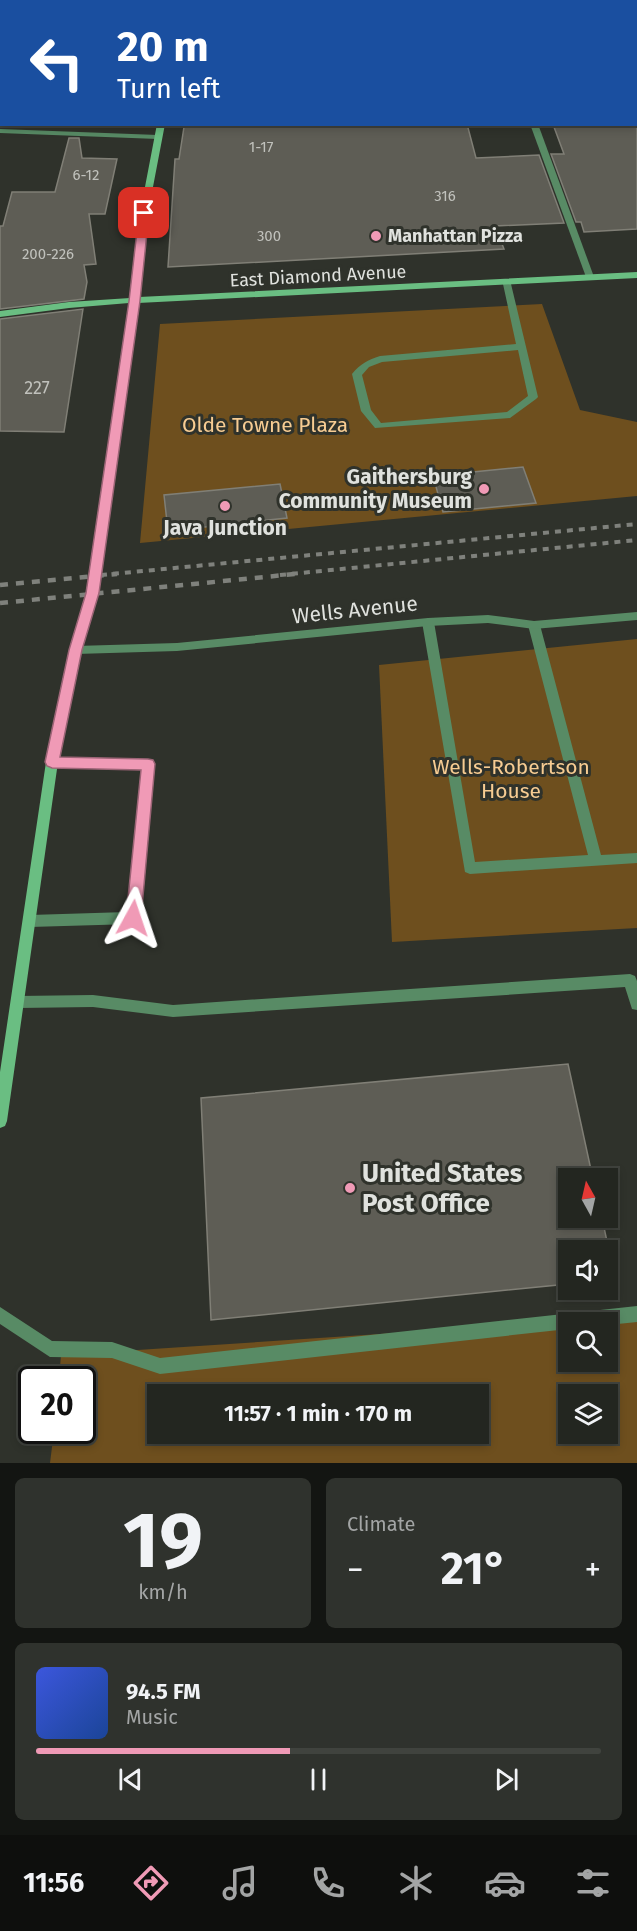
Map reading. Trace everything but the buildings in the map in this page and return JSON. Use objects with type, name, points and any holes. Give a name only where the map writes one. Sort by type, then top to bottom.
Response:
[{"type":"street","points":[[0,1121],[52,762],[76,650],[93,593],[144,213],[161,126]]},
{"type":"street","points":[[535,126],[590,277]]},
{"type":"street","points":[[0,131],[158,137]]},
{"type":"street","name":"East Diamond Avenue","points":[[0,314],[27,309],[134,301],[507,284],[637,274]]},
{"type":"street","points":[[507,284],[533,397],[510,415],[379,426],[366,411],[357,374],[366,364],[380,359],[521,347]]},
{"type":"street","name":"Wells Avenue","points":[[76,650],[177,647],[428,622],[488,619],[534,625],[637,616]]},
{"type":"street","points":[[428,622],[470,868],[637,858]]},
{"type":"street","points":[[534,625],[596,860]]},
{"type":"street","points":[[30,921],[133,918],[148,764],[52,762]]},
{"type":"street","points":[[18,1002],[93,1001],[173,1011],[630,980],[637,1004]]},
{"type":"street","points":[[0,1315],[50,1349],[112,1350],[160,1366],[637,1314]]},
{"type":"green space","name":"Olde Towne Plaza","points":[[542,304],[580,410],[637,422],[637,496],[140,543],[160,324]]},
{"type":"green space","name":"Wells-Robertson House","points":[[637,639],[637,928],[392,942],[379,665]]},
{"type":"green space","points":[[637,1317],[637,1463],[50,1463],[52,1444],[96,1444],[96,1366],[60,1366],[61,1355],[558,1322],[558,1372],[618,1372],[618,1318]]},
{"type":"railway","points":[[101,575],[637,524]]},
{"type":"railway","points":[[280,575],[637,540]]},
{"type":"railway","points":[[0,585],[117,574]]},
{"type":"railway","points":[[0,603],[295,574]]},
{"type":"place","name":"Manhattan Pizza","points":[[376,236]]},
{"type":"place","name":"Gaithersburg Community Museum","points":[[484,489]]},
{"type":"place","name":"Java Junction","points":[[225,506]]},
{"type":"place","name":"United States Post Office","points":[[350,1188]]},
{"type":"route","points":[[133,918],[148,764],[52,762],[76,650],[93,593],[144,213]]}]
